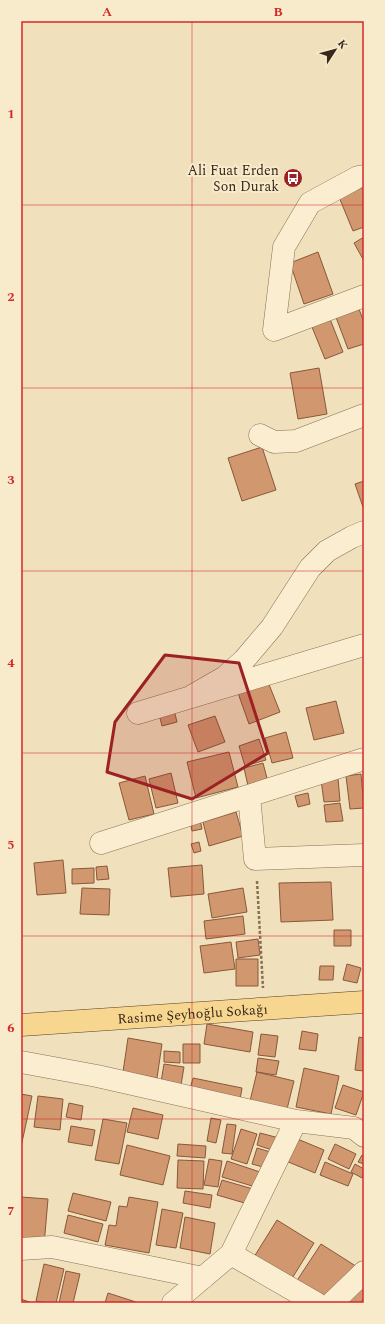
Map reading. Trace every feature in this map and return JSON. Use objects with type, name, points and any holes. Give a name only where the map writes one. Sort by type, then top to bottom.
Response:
[{"type":"main road","name":"Rasime Şeyhoğlu Sokağı","points":[[21,1025],[364,1002]]},
{"type":"street","points":[[364,176],[358,177],[310,202],[284,247],[274,330],[364,296]]},
{"type":"street","points":[[260,435],[274,442],[296,441],[364,415]]},
{"type":"street","points":[[192,696],[225,677],[244,660],[272,627],[310,568],[327,551],[364,532]]},
{"type":"street","points":[[138,712],[364,645]]},
{"type":"street","points":[[101,843],[364,759]]},
{"type":"street","points":[[249,796],[255,858],[364,855]]},
{"type":"street","points":[[21,1062],[97,1076],[296,1121],[354,1128],[364,1136]]},
{"type":"street","points":[[173,1303],[231,1254],[296,1121]]},
{"type":"street","points":[[21,1249],[52,1247],[203,1278]]},
{"type":"street","points":[[231,1254],[316,1303]]},
{"type":"street","points":[[332,1303],[364,1272]]},
{"type":"path","points":[[255,858],[264,1009]]},
{"type":"highlighted area","points":[[165,655],[239,663],[268,753],[192,799],[107,772],[115,722]]},
{"type":"building","points":[[364,187],[364,227],[353,231],[339,197]]},
{"type":"building","points":[[364,237],[364,261],[354,243]]},
{"type":"building","points":[[318,252],[333,294],[304,304],[290,263]]},
{"type":"building","points":[[357,304],[364,322],[364,344],[348,349],[334,312]]},
{"type":"building","points":[[330,319],[343,352],[325,359],[312,327]]},
{"type":"building","points":[[319,368],[327,414],[298,419],[290,373]]},
{"type":"building","points":[[262,447],[276,490],[242,501],[228,458]]},
{"type":"building","points":[[364,481],[364,510],[355,484]]},
{"type":"building","points":[[268,682],[280,712],[249,724],[238,693]]},
{"type":"building","points":[[336,701],[344,733],[314,740],[306,708]]},
{"type":"building","points":[[173,706],[177,722],[162,726],[158,710]]},
{"type":"building","points":[[215,716],[225,742],[198,752],[188,725]]},
{"type":"building","points":[[286,732],[293,758],[272,763],[265,738]]},
{"type":"building","points":[[259,739],[266,760],[245,766],[239,746]]},
{"type":"building","points":[[229,752],[238,787],[196,798],[187,762]]},
{"type":"building","points":[[263,763],[268,782],[248,786],[244,768]]},
{"type":"building","points":[[171,773],[178,803],[156,808],[149,779]]},
{"type":"building","points":[[361,774],[364,808],[350,809],[346,776]]},
{"type":"building","points":[[145,776],[154,814],[129,820],[119,783]]},
{"type":"building","points":[[338,778],[340,801],[324,802],[321,780]]},
{"type":"building","points":[[308,793],[310,804],[298,807],[295,796]]},
{"type":"building","points":[[340,803],[343,821],[326,822],[324,805]]},
{"type":"building","points":[[236,812],[243,836],[209,846],[203,822]]},
{"type":"building","points":[[200,819],[202,829],[192,831],[190,821]]},
{"type":"building","points":[[199,842],[201,851],[194,853],[191,844]]},
{"type":"building","points":[[63,860],[66,893],[37,895],[34,863]]},
{"type":"building","points":[[202,865],[204,894],[171,897],[168,868]]},
{"type":"building","points":[[107,866],[109,879],[97,880],[96,867]]},
{"type":"building","points":[[94,868],[94,883],[72,884],[72,869]]},
{"type":"building","points":[[331,882],[333,920],[281,922],[279,883]]},
{"type":"building","points":[[82,888],[110,889],[109,915],[80,914]]},
{"type":"building","points":[[243,888],[247,912],[212,918],[208,894]]},
{"type":"building","points":[[243,916],[245,934],[206,939],[204,921]]},
{"type":"building","points":[[334,930],[351,930],[351,946],[334,946]]},
{"type":"building","points":[[258,939],[260,955],[238,958],[236,942]]},
{"type":"building","points":[[231,942],[235,969],[204,973],[200,946]]},
{"type":"building","points":[[236,959],[258,959],[258,986],[236,986]]},
{"type":"building","points":[[347,964],[361,968],[357,983],[343,980]]},
{"type":"building","points":[[320,966],[334,966],[333,980],[319,980]]},
{"type":"building","points":[[207,1024],[253,1032],[250,1052],[204,1044]]},
{"type":"building","points":[[302,1031],[318,1034],[316,1051],[299,1049]]},
{"type":"building","points":[[261,1034],[278,1036],[275,1057],[258,1055]]},
{"type":"building","points":[[359,1037],[364,1038],[364,1071],[355,1070]]},
{"type":"building","points":[[128,1038],[162,1044],[157,1078],[123,1072]]},
{"type":"building","points":[[183,1044],[200,1044],[200,1063],[183,1063]]},
{"type":"building","points":[[164,1051],[180,1052],[180,1063],[164,1062]]},
{"type":"building","points":[[258,1058],[279,1061],[276,1075],[256,1072]]},
{"type":"building","points":[[164,1064],[184,1067],[181,1085],[161,1082]]},
{"type":"building","points":[[304,1068],[339,1076],[331,1114],[296,1107]]},
{"type":"building","points":[[257,1072],[294,1081],[287,1109],[250,1101]]},
{"type":"building","points":[[193,1078],[242,1088],[240,1100],[190,1089]]},
{"type":"building","points":[[343,1085],[364,1092],[356,1115],[335,1108]]},
{"type":"building","points":[[21,1094],[32,1096],[21,1147]]},
{"type":"building","points":[[38,1096],[63,1099],[60,1130],[34,1127]]},
{"type":"building","points":[[69,1103],[83,1106],[81,1120],[66,1117]]},
{"type":"building","points":[[133,1108],[163,1115],[158,1139],[127,1132]]},
{"type":"building","points":[[211,1118],[221,1120],[216,1143],[207,1141]]},
{"type":"building","points":[[103,1119],[127,1123],[119,1164],[95,1160]]},
{"type":"building","points":[[227,1124],[236,1125],[232,1154],[222,1153]]},
{"type":"building","points":[[71,1126],[95,1130],[92,1146],[68,1142]]},
{"type":"building","points":[[241,1129],[257,1134],[247,1164],[231,1159]]},
{"type":"building","points":[[260,1133],[279,1138],[275,1151],[257,1145]]},
{"type":"building","points":[[295,1138],[324,1150],[315,1173],[286,1161]]},
{"type":"building","points":[[178,1144],[206,1146],[205,1158],[177,1156]]},
{"type":"building","points":[[335,1144],[356,1154],[349,1169],[328,1159]]},
{"type":"building","points":[[127,1145],[170,1156],[163,1185],[120,1175]]},
{"type":"building","points":[[257,1148],[274,1153],[270,1169],[252,1164]]},
{"type":"building","points":[[362,1155],[364,1157],[364,1164],[358,1162]]},
{"type":"building","points":[[209,1159],[222,1161],[218,1187],[204,1185]]},
{"type":"building","points":[[178,1160],[204,1161],[203,1189],[177,1188]]},
{"type":"building","points":[[227,1161],[263,1173],[259,1188],[222,1177]]},
{"type":"building","points":[[325,1162],[353,1174],[348,1186],[320,1175]]},
{"type":"building","points":[[355,1164],[364,1169],[362,1178],[351,1172]]},
{"type":"building","points":[[222,1180],[253,1189],[248,1204],[217,1195]]},
{"type":"building","points":[[185,1191],[212,1195],[210,1208],[183,1203]]},
{"type":"building","points":[[73,1193],[111,1202],[106,1221],[68,1211]]},
{"type":"building","points":[[21,1197],[48,1199],[44,1245],[21,1243]]},
{"type":"building","points":[[129,1197],[158,1202],[149,1253],[105,1245],[109,1225],[116,1226],[119,1206],[127,1207]]},
{"type":"building","points":[[162,1209],[183,1213],[176,1248],[156,1245]]},
{"type":"building","points":[[68,1215],[103,1224],[98,1242],[64,1233]]},
{"type":"building","points":[[185,1217],[215,1223],[210,1254],[180,1248]]},
{"type":"building","points":[[277,1220],[314,1243],[291,1280],[254,1257]]},
{"type":"building","points":[[321,1244],[362,1270],[329,1303],[296,1282]]},
{"type":"building","points":[[44,1264],[64,1269],[56,1303],[36,1301]]},
{"type":"building","points":[[66,1271],[80,1274],[73,1303],[59,1303]]},
{"type":"building","points":[[364,1275],[364,1298],[360,1303],[342,1303]]},
{"type":"building","points":[[108,1293],[139,1303],[105,1303]]},
{"type":"building","points":[[21,1299],[32,1303],[21,1303]]},
{"type":"place","name":"Ali Fuat Erden Son Durak","points":[[293,178]]}]
